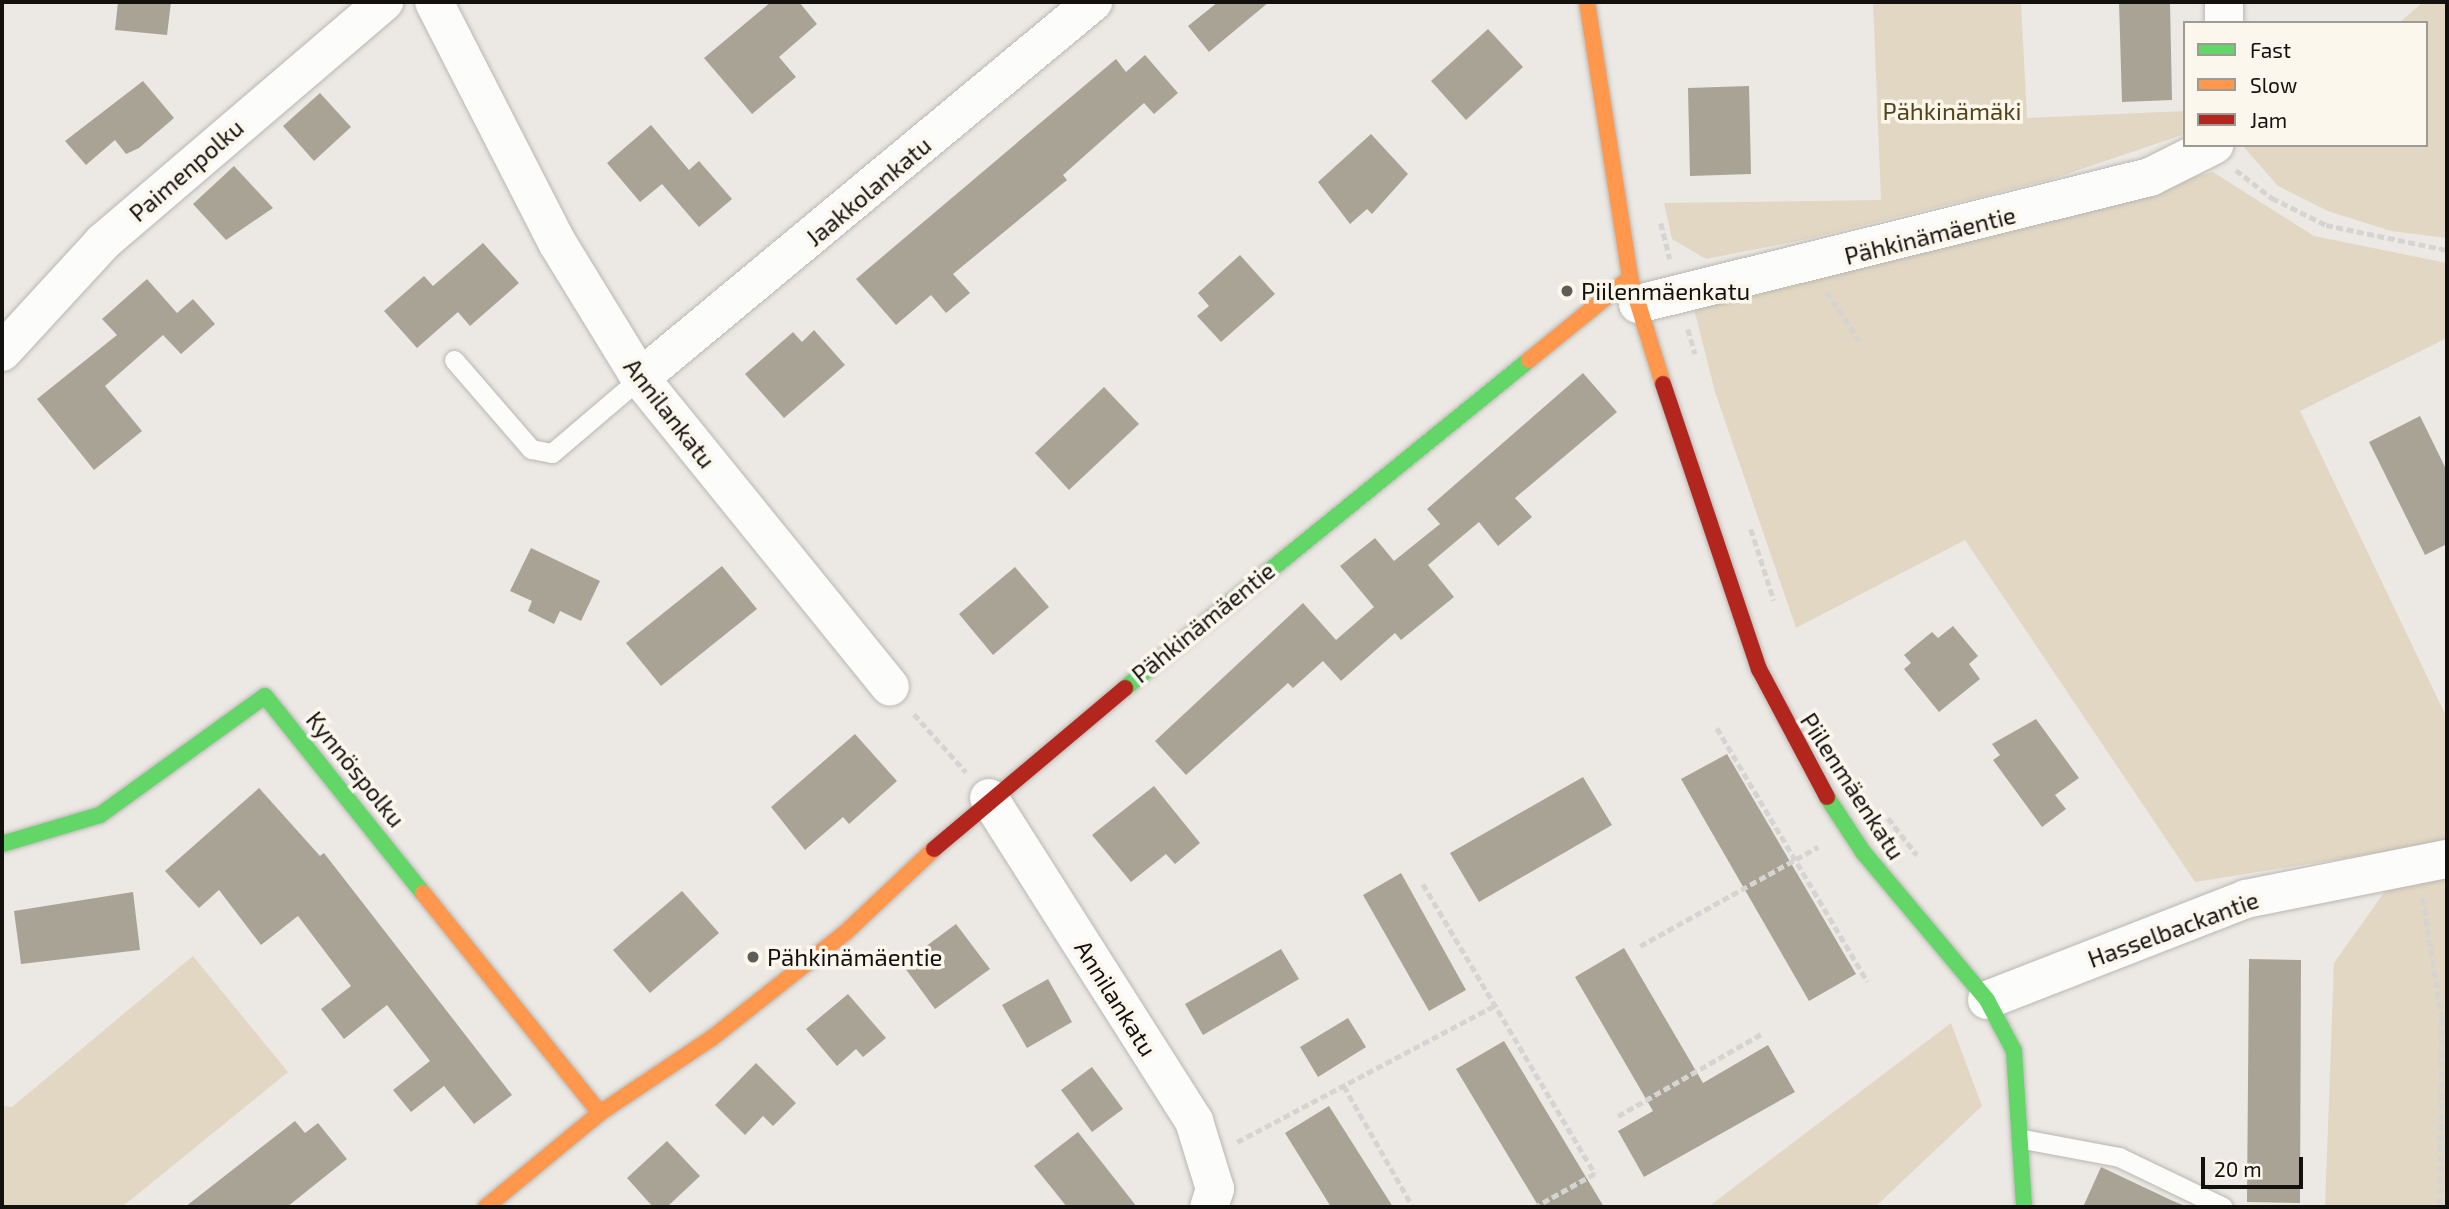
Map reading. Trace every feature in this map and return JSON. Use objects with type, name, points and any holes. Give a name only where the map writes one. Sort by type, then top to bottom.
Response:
[{"type":"street","name":"Paimenpolku","points":[[2,352],[103,242],[384,2]]},
{"type":"street","name":"Annilankatu","points":[[434,2],[558,244],[640,377],[890,687]]},
{"type":"street","name":"Jaakkolankatu","points":[[640,377],[1093,2]]},
{"type":"street","name":"Piilenmäenkatu","points":[[1587,2],[1634,291],[1706,528],[1759,669],[1849,830],[1987,1000],[2014,1051],[2023,1139],[2024,1207]]},
{"type":"street","points":[[2224,2],[2224,21]]},
{"type":"street","name":"Pähkinämäentie","points":[[486,1207],[600,1113],[712,1038],[845,933],[981,789],[1634,291],[1679,294],[1808,266],[2150,177],[2212,148]]},
{"type":"street","name":"Kynnöspolku","points":[[2,844],[100,815],[265,696],[600,1113]]},
{"type":"street","name":"Annilankatu","points":[[981,789],[1194,1121],[1215,1189],[1209,1207]]},
{"type":"street","name":"Hasselbackantie","points":[[1987,1000],[2246,899],[2432,861]]},
{"type":"lane","points":[[454,360],[531,449],[552,453],[640,377]]},
{"type":"lane","points":[[2023,1139],[2119,1157],[2223,1207]]},
{"type":"path","points":[[2212,148],[2272,198],[2326,225],[2447,250]]},
{"type":"path","points":[[1658,212],[1700,370]]},
{"type":"path","points":[[1808,266],[1859,340]]},
{"type":"path","points":[[1750,526],[1776,604]]},
{"type":"path","points":[[890,687],[981,789]]},
{"type":"path","points":[[1717,728],[1868,982]]},
{"type":"path","points":[[1885,815],[1927,868]]},
{"type":"path","points":[[1640,946],[1849,830]]},
{"type":"path","points":[[2432,861],[2442,1019],[2440,1207]]},
{"type":"path","points":[[1423,884],[1595,1174],[1536,1207]]},
{"type":"path","points":[[1206,1159],[1494,1006]]},
{"type":"path","points":[[1618,1116],[1761,1034]]},
{"type":"path","points":[[1343,1086],[1413,1207]]},
{"type":"green space","name":"Pähkinämäki","points":[[1873,2],[2021,2],[2027,118],[2183,111],[2183,135],[2052,179],[1803,240],[1706,259],[1672,239],[1664,203],[1881,200]]},
{"type":"green space","points":[[2423,2],[2447,2],[2447,238],[2391,231],[2328,211],[2278,186],[2244,147],[2428,147],[2428,21],[2401,21]]},
{"type":"green space","points":[[2213,172],[2314,236],[2447,263],[2447,338],[2300,411],[2447,718],[2447,842],[2195,882],[1965,540],[1796,628],[1715,392],[1693,305]]},
{"type":"green space","points":[[2447,879],[2447,1207],[2325,1207],[2334,963],[2388,887]]},
{"type":"green space","points":[[193,956],[288,1072],[122,1207],[2,1207],[2,1106],[12,1107]]},
{"type":"green space","points":[[1951,1023],[1982,1106],[1875,1207],[1708,1207]]},
{"type":"building","points":[[118,2],[171,2],[167,35],[115,30]]},
{"type":"building","points":[[771,2],[799,2],[817,24],[779,57],[796,77],[752,114],[704,58]]},
{"type":"building","points":[[1218,2],[1269,2],[1209,52],[1188,26]]},
{"type":"building","points":[[2119,2],[2170,2],[2172,100],[2122,102]]},
{"type":"building","points":[[1488,29],[1523,67],[1466,120],[1431,81]]},
{"type":"building","points":[[1145,55],[1178,93],[1154,114],[1144,103],[1063,175],[1067,180],[953,274],[970,293],[946,313],[931,295],[896,325],[856,279],[1116,59],[1126,72]]},
{"type":"building","points":[[143,81],[174,118],[139,148],[126,154],[115,140],[86,165],[65,141]]},
{"type":"building","points":[[1749,86],[1751,174],[1690,176],[1688,88]]},
{"type":"building","points":[[320,93],[351,127],[314,161],[283,126]]},
{"type":"building","points":[[651,125],[689,170],[699,161],[732,199],[699,227],[662,184],[640,202],[607,163]]},
{"type":"building","points":[[1371,134],[1408,174],[1372,214],[1367,209],[1350,224],[1318,182]]},
{"type":"building","points":[[234,166],[273,208],[226,240],[193,204]]},
{"type":"building","points":[[483,243],[519,283],[470,326],[458,312],[417,348],[384,311],[424,276],[433,286]]},
{"type":"building","points":[[1240,255],[1275,294],[1221,342],[1197,316],[1209,306],[1198,293]]},
{"type":"building","points":[[147,279],[177,313],[193,299],[215,324],[181,354],[163,335],[105,386],[142,431],[94,470],[37,399],[117,335],[102,319]]},
{"type":"building","points":[[814,330],[845,365],[784,418],[745,374],[793,332],[802,342]]},
{"type":"building","points":[[1583,373],[1617,412],[1515,498],[1532,517],[1498,546],[1479,522],[1428,565],[1454,597],[1401,640],[1395,633],[1341,681],[1323,661],[1293,688],[1288,683],[1186,775],[1155,741],[1303,603],[1336,640],[1374,607],[1340,566],[1375,538],[1394,561],[1440,524],[1427,509]]},
{"type":"building","points":[[1104,387],[1139,424],[1069,490],[1035,453]]},
{"type":"building","points":[[2420,416],[2447,471],[2447,544],[2425,555],[2369,442]]},
{"type":"building","points":[[531,548],[600,581],[581,621],[560,611],[554,624],[528,611],[532,601],[510,591]]},
{"type":"building","points":[[722,566],[757,609],[661,686],[626,643]]},
{"type":"building","points":[[1015,567],[1049,607],[993,655],[959,614]]},
{"type":"building","points":[[1953,626],[1978,656],[1969,664],[1980,679],[1939,712],[1904,669],[1911,663],[1904,655],[1932,632],[1938,638]]},
{"type":"building","points":[[2036,719],[2079,778],[2055,795],[2066,809],[2042,827],[1993,760],[2000,755],[1992,744]]},
{"type":"building","points":[[855,734],[897,781],[849,824],[843,817],[805,850],[771,807]]},
{"type":"building","points":[[1727,754],[1856,974],[1809,1001],[1681,779]]},
{"type":"building","points":[[1583,777],[1612,825],[1479,902],[1450,853]]},
{"type":"building","points":[[1154,786],[1200,843],[1175,864],[1166,854],[1131,882],[1092,835]]},
{"type":"building","points":[[259,788],[320,856],[324,853],[512,1095],[474,1124],[444,1086],[411,1112],[393,1090],[430,1061],[387,1005],[344,1039],[321,1009],[351,986],[298,916],[261,945],[219,890],[199,908],[165,871]]},
{"type":"building","points":[[1401,873],[1466,990],[1429,1011],[1363,895]]},
{"type":"building","points":[[682,891],[719,933],[650,993],[613,950]]},
{"type":"building","points":[[133,892],[140,950],[21,964],[14,911]]},
{"type":"building","points":[[956,924],[990,969],[935,1009],[902,964]]},
{"type":"building","points":[[1624,948],[1703,1083],[1768,1045],[1795,1092],[1644,1177],[1618,1131],[1653,1111],[1575,977]]},
{"type":"building","points":[[1281,949],[1299,979],[1203,1035],[1185,1004]]},
{"type":"building","points":[[2249,959],[2301,960],[2300,1203],[2247,1202]]},
{"type":"building","points":[[1048,979],[1072,1022],[1027,1048],[1002,1005]]},
{"type":"building","points":[[848,994],[886,1038],[863,1057],[856,1049],[837,1066],[806,1029]]},
{"type":"building","points":[[1348,1018],[1366,1047],[1318,1077],[1300,1047]]},
{"type":"building","points":[[1504,1041],[1604,1207],[1539,1207],[1456,1069]]},
{"type":"building","points":[[756,1063],[796,1103],[773,1126],[763,1116],[745,1135],[715,1105]]},
{"type":"building","points":[[1092,1067],[1123,1109],[1092,1132],[1061,1090]]},
{"type":"building","points":[[1329,1106],[1393,1207],[1331,1207],[1285,1133]]},
{"type":"building","points":[[295,1121],[305,1133],[318,1123],[347,1159],[287,1207],[185,1207]]},
{"type":"building","points":[[1078,1132],[1137,1207],[1067,1207],[1034,1166]]},
{"type":"building","points":[[667,1141],[700,1176],[667,1207],[653,1207],[627,1178]]},
{"type":"building","points":[[2101,1167],[2173,1201],[2188,1207],[2083,1207]]},
{"type":"traffic: fast","points":[[1125,688],[1529,360]]},
{"type":"traffic: fast","points":[[2,844],[100,815],[265,696],[423,893]]},
{"type":"traffic: fast","points":[[1827,797],[1863,852],[1987,1000],[2014,1051],[2024,1207]]},
{"type":"traffic: slow","points":[[1587,2],[1630,278],[1663,384]]},
{"type":"traffic: slow","points":[[1529,360],[1630,278]]},
{"type":"traffic: slow","points":[[486,1207],[600,1113],[712,1038],[845,933],[934,849]]},
{"type":"traffic: slow","points":[[423,893],[600,1113]]},
{"type":"traffic: jam","points":[[1663,384],[1759,669],[1827,797]]},
{"type":"traffic: jam","points":[[934,849],[1125,688]]},
{"type":"place","name":"Piilenmäenkatu","points":[[1567,291]]},
{"type":"place","name":"Pähkinämäentie","points":[[753,957]]}]
